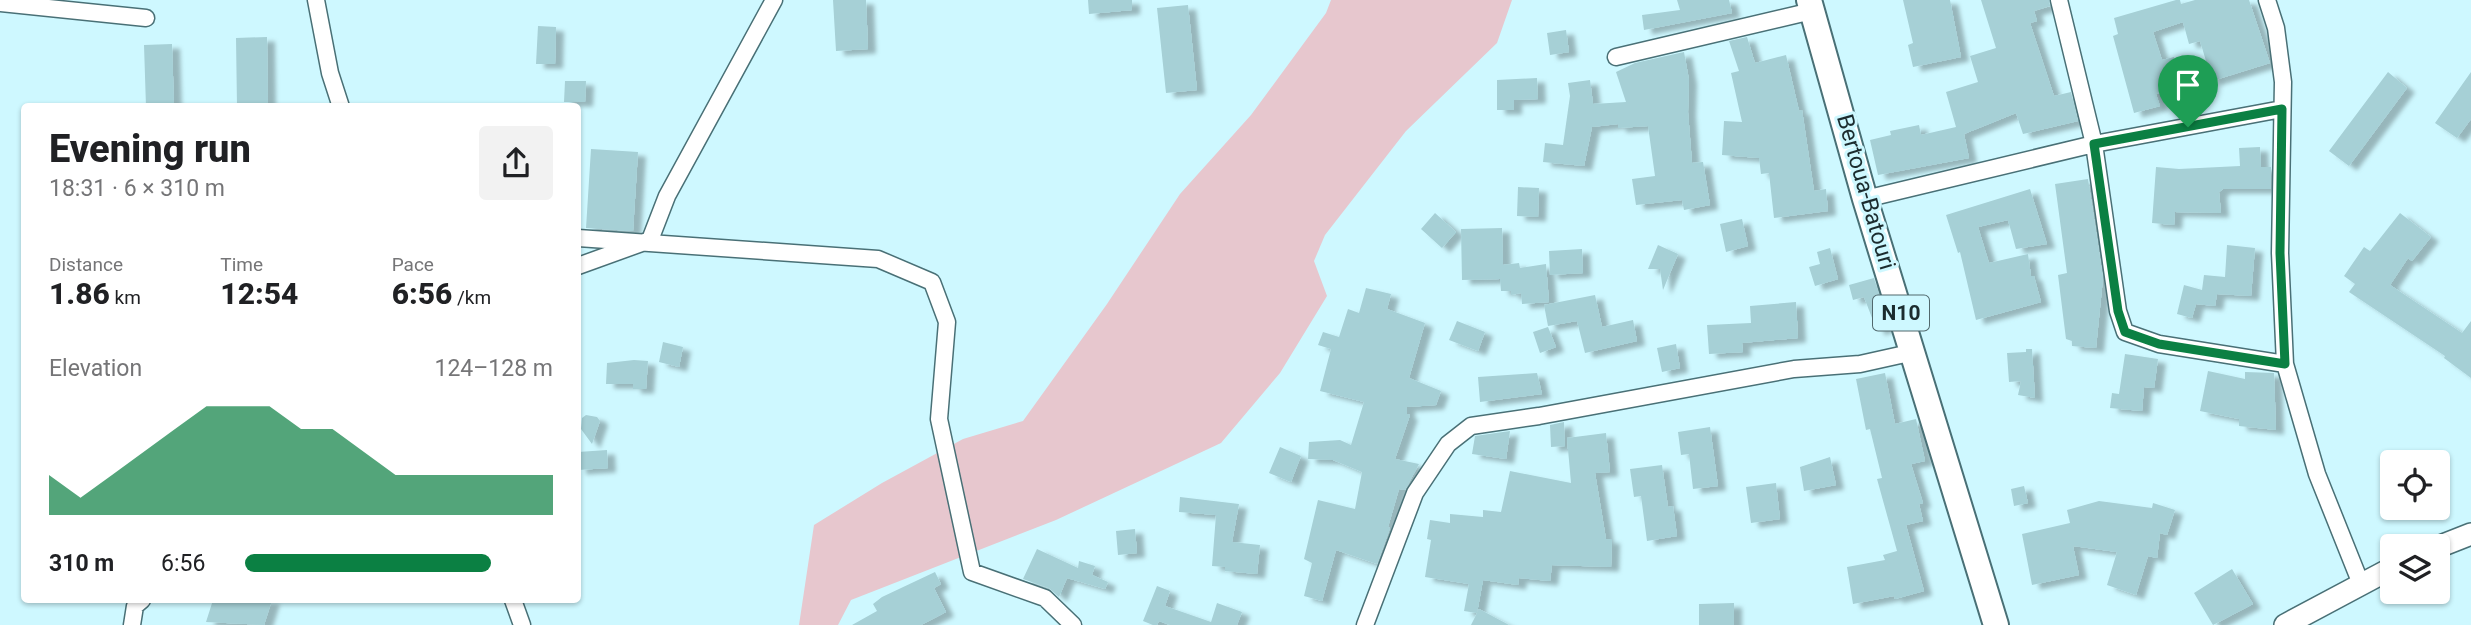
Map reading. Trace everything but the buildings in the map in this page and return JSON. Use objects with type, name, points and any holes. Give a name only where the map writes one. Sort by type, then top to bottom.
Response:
[{"type":"highway","name":"Bertoua-Batouri","points":[[1810,5],[1865,199],[1996,625]]},
{"type":"main road","points":[[2450,542],[2471,534]]},
{"type":"main road","points":[[2285,625],[2380,574]]},
{"type":"street","points":[[316,0],[330,73],[340,103]]},
{"type":"street","points":[[581,265],[650,240],[667,196],[774,0]]},
{"type":"street","points":[[2059,0],[2094,144],[2118,311],[2125,332],[2159,344],[2285,364]]},
{"type":"street","points":[[2267,0],[2281,59],[2280,253],[2285,364],[2317,474],[2361,584]]},
{"type":"street","points":[[0,3],[146,18]]},
{"type":"street","points":[[1616,57],[1810,5]]},
{"type":"street","points":[[1865,199],[2094,144],[2282,109]]},
{"type":"street","points":[[581,238],[650,240],[878,259],[932,282],[947,322],[939,419],[972,572],[1045,598],[1073,625]]},
{"type":"street","points":[[1365,625],[1415,493],[1448,444],[1471,426],[1794,369],[1860,364],[1914,352]]},
{"type":"street","points":[[132,625],[135,606],[138,603]]},
{"type":"street","points":[[514,603],[522,625]]},
{"type":"shaded area","points":[[1331,0],[1512,0],[1497,43],[1406,131],[1325,235],[1314,261],[1327,296],[1280,373],[1221,443],[1056,520],[851,600],[838,625],[799,625],[814,525],[882,483],[963,439],[1023,421],[1107,304],[1180,194],[1251,115],[1326,13]]},
{"type":"route","points":[[2282,109],[2280,253],[2285,364],[2139,339],[2125,332],[2120,321],[2094,144],[2188,127],[2282,109]]}]
